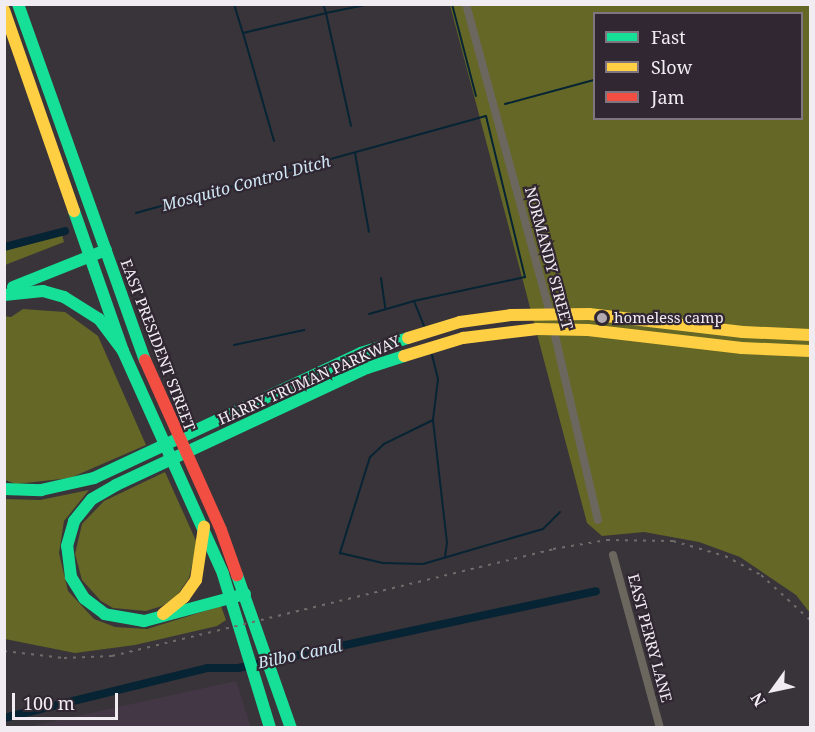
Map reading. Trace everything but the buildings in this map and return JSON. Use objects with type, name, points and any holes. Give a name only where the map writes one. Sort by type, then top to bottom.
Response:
[{"type":"main road","name":"EAST PRESIDENT STREET","points":[[18,4],[154,385],[221,530],[291,728]]},
{"type":"main road","name":"EAST PRESIDENT STREET","points":[[4,10],[123,351],[204,527],[230,598],[270,728]]},
{"type":"main road","points":[[4,293],[106,250]]},
{"type":"main road","points":[[4,293],[43,291],[64,297],[99,320],[123,351]]},
{"type":"main road","name":"HARRY TRUMAN PARKWAY","points":[[4,489],[41,490],[94,478],[361,353],[460,322],[511,315],[589,314],[752,333],[810,335]]},
{"type":"main road","name":"HARRY TRUMAN PARKWAY","points":[[245,594],[156,619],[118,619],[98,610],[81,594],[69,570],[68,546],[74,521],[82,509],[116,485],[367,368],[463,338],[537,329],[588,330],[742,348],[810,351]]},
{"type":"main road","points":[[156,619],[190,589],[199,569],[204,527]]},
{"type":"street","name":"NORMANDY STREET","points":[[466,4],[544,286],[598,520]]},
{"type":"street","name":"EAST PERRY LANE","points":[[613,555],[660,728]]},
{"type":"shaded area","points":[[450,5],[810,5],[810,613],[796,595],[740,557],[699,542],[644,532],[602,536],[587,523]]},
{"type":"shaded area","points":[[62,235],[64,242],[5,265],[5,251]]},
{"type":"shaded area","points":[[23,309],[65,312],[98,336],[146,445],[70,478],[16,484],[5,480],[4,316],[11,317]]},
{"type":"shaded area","points":[[165,472],[197,543],[189,578],[176,597],[162,606],[146,611],[113,608],[101,601],[82,580],[75,554],[82,524],[104,501]]},
{"type":"shaded area","points":[[89,490],[64,521],[59,553],[68,591],[94,619],[115,627],[147,629],[221,606],[226,620],[217,626],[135,645],[75,653],[5,639],[4,499],[40,500]]},
{"type":"shaded area","points":[[236,681],[251,727],[27,727]]},
{"type":"waterway","name":"Mosquito Control Ditch","points":[[234,4],[243,33]]},
{"type":"waterway","name":"Mosquito Control Ditch","points":[[274,141],[243,33],[326,13],[323,4]]},
{"type":"waterway","name":"Mosquito Control Ditch","points":[[351,126],[326,13],[370,4]]},
{"type":"waterway","name":"Mosquito Control Ditch","points":[[452,4],[476,96]]},
{"type":"waterway","name":"Mosquito Control Ditch","points":[[505,104],[593,80]]},
{"type":"waterway","name":"Mosquito Control Ditch","points":[[136,213],[486,116],[525,277],[414,301],[424,326]]},
{"type":"waterway","name":"Mosquito Control Ditch","points":[[355,153],[369,232]]},
{"type":"waterway","points":[[4,247],[65,231]]},
{"type":"waterway","points":[[381,278],[385,308]]},
{"type":"waterway","points":[[369,314],[414,301]]},
{"type":"waterway","points":[[234,345],[304,330]]},
{"type":"waterway","points":[[432,355],[438,379],[433,420]]},
{"type":"waterway","points":[[445,557],[447,543],[433,420],[384,444],[370,457],[340,553],[383,563],[423,564],[543,529],[560,512]]},
{"type":"waterway","name":"Bilbo Canal","points":[[4,718],[208,668],[238,668],[596,591]]},
{"type":"railway","points":[[4,651],[64,658],[112,656],[553,549],[607,540],[673,541],[725,556],[761,575],[810,620]]},
{"type":"traffic: fast","points":[[18,4],[145,360]]},
{"type":"traffic: fast","points":[[74,211],[123,351],[223,574],[270,728]]},
{"type":"traffic: fast","points":[[13,287],[106,250]]},
{"type":"traffic: fast","points":[[4,295],[43,291],[64,297],[99,319],[123,351]]},
{"type":"traffic: fast","points":[[4,489],[41,490],[94,478],[361,353],[408,338]]},
{"type":"traffic: fast","points":[[245,594],[144,621],[105,614],[84,598],[71,577],[67,546],[74,521],[92,499],[116,485],[367,368],[404,356]]},
{"type":"traffic: fast","points":[[237,575],[291,728]]},
{"type":"traffic: slow","points":[[4,10],[74,211]]},
{"type":"traffic: slow","points":[[408,338],[460,322],[511,315],[589,314],[743,332],[810,335]]},
{"type":"traffic: slow","points":[[404,356],[463,338],[537,329],[588,330],[742,348],[810,351]]},
{"type":"traffic: slow","points":[[163,614],[184,597],[196,580],[204,527]]},
{"type":"traffic: jam","points":[[145,360],[221,530],[237,575]]},
{"type":"place","name":"homeless camp","points":[[602,318]]}]
